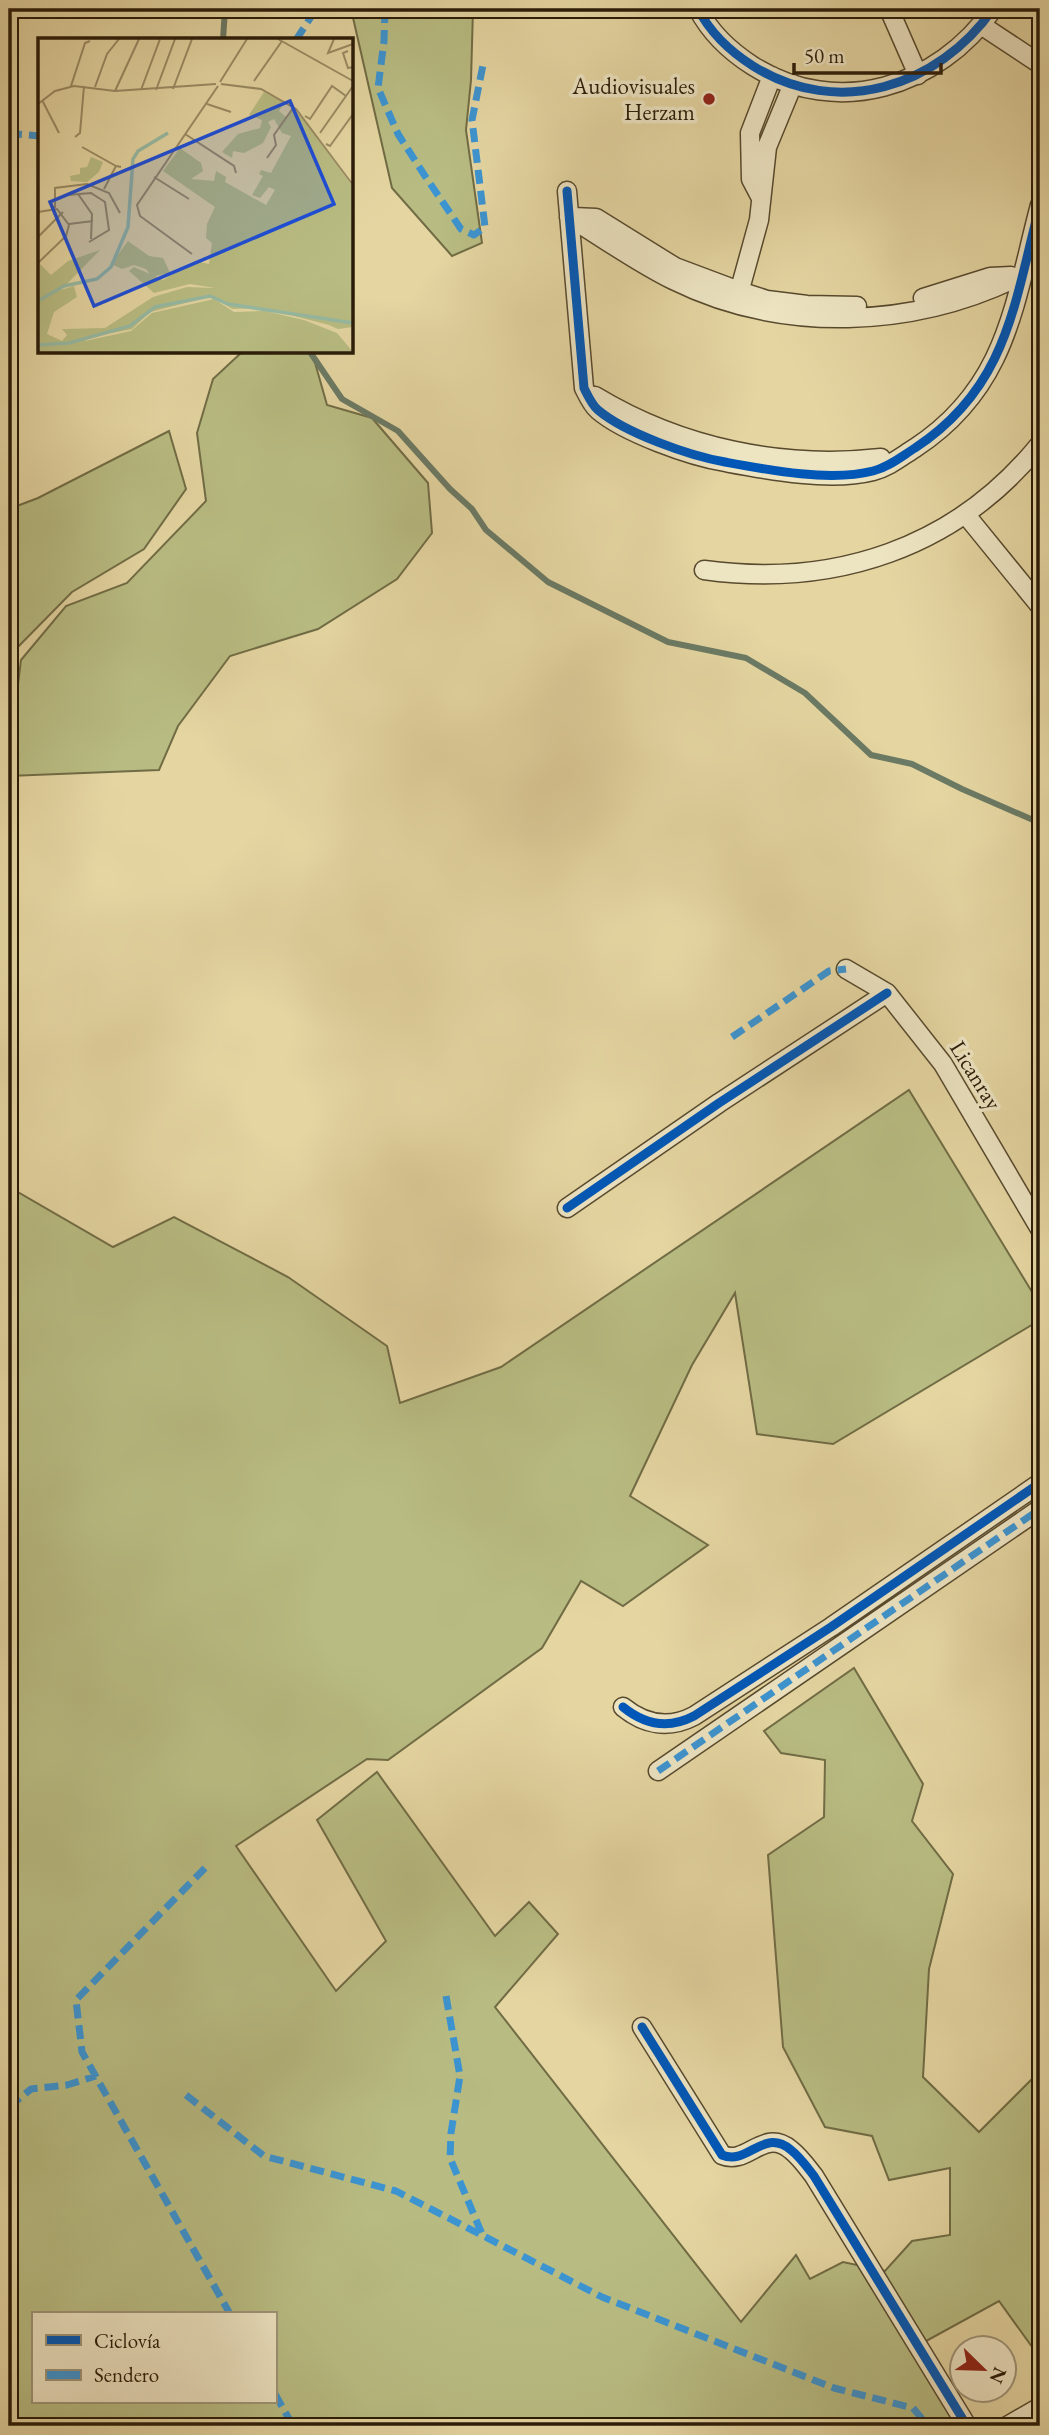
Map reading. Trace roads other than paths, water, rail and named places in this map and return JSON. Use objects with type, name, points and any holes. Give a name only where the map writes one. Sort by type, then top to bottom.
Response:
[{"type":"street","points":[[698,9],[717,36],[733,51],[772,76],[814,89],[856,92],[898,83],[918,75],[952,54],[981,26],[993,9]]},
{"type":"street","points":[[889,9],[918,75]]},
{"type":"street","points":[[981,26],[1040,64]]},
{"type":"street","points":[[761,198],[751,179],[750,133],[772,76]]},
{"type":"street","points":[[737,297],[751,254],[767,147],[793,84]]},
{"type":"street","points":[[567,191],[583,388],[596,408],[609,418],[661,444],[713,460],[800,473],[847,474],[873,471],[888,465],[943,426],[977,389],[1002,346],[1011,323],[1040,205]]},
{"type":"street","points":[[569,217],[596,218],[675,267],[737,297],[846,306],[889,304],[924,298],[990,277],[1022,275]]},
{"type":"street","points":[[704,570],[762,576],[859,563],[915,544],[966,515],[1008,480],[1040,444]]},
{"type":"street","points":[[966,515],[1040,606]]},
{"type":"street","name":"Licanray","points":[[846,969],[887,993],[943,1064],[1040,1229]]},
{"type":"street","points":[[566,1208],[887,993]]},
{"type":"street","points":[[623,1707],[632,1715],[654,1723],[677,1723],[694,1716],[831,1627],[1040,1483]]},
{"type":"street","points":[[659,1771],[1040,1509]]},
{"type":"street","points":[[642,2027],[722,2155],[740,2157],[759,2145],[780,2144],[792,2150],[814,2176],[967,2426]]},
{"type":"street","points":[[1007,2426],[1040,2407]]},
{"type":"waterway","points":[[223,38],[225,9]]},
{"type":"waterway","points":[[311,354],[342,399],[398,431],[450,489],[472,509],[486,530],[548,582],[668,642],[746,658],[805,693],[871,755],[912,764],[1040,823]]},
{"type":"place","name":"Audiovisuales Herzam","points":[[709,99]]}]
